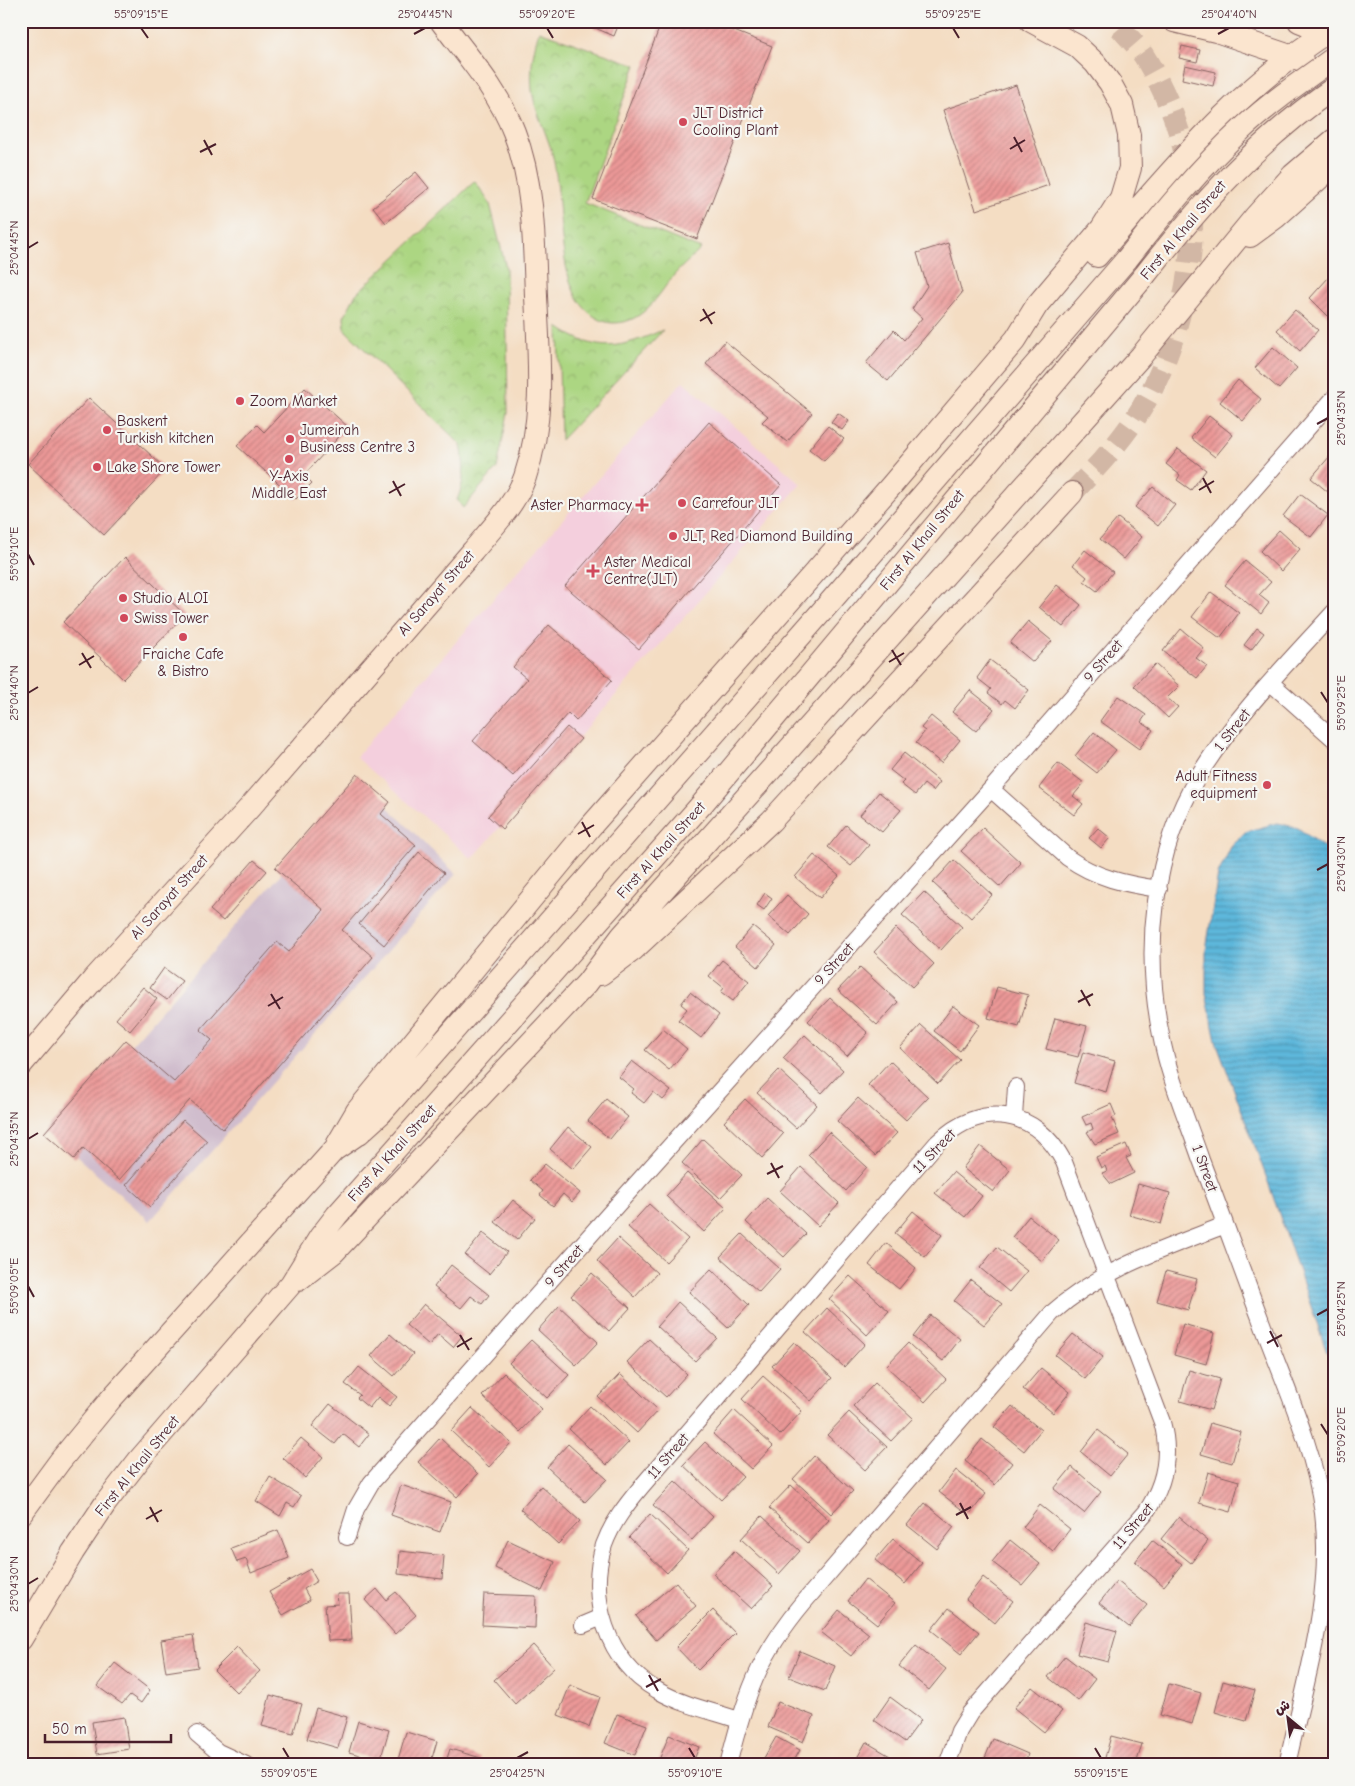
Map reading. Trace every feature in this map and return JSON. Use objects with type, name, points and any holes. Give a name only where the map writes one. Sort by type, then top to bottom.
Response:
[{"type":"main road","name":"Al Sarayat Street","points":[[21,1065],[93,980],[252,805],[473,551],[502,516],[524,479],[536,436],[540,391],[533,225],[522,158],[506,113],[467,55],[441,21]]},
{"type":"main road","points":[[334,1150],[357,1111],[544,883],[891,486],[1016,339],[1045,295],[1102,228],[1121,198],[1130,168],[1129,134],[1122,105],[1096,63],[1077,46],[1031,21]]},
{"type":"main road","points":[[1174,21],[1292,56],[1334,72]]},
{"type":"main road","points":[[1016,339],[1060,299],[1202,137],[1278,65],[1292,56],[1308,53],[1325,31]]},
{"type":"main road","name":"First Al Khail Street","points":[[21,1514],[60,1461],[110,1400],[334,1150],[359,1133],[381,1113],[832,601],[1202,168],[1244,127],[1334,58]]},
{"type":"main road","name":"First Al Khail Street","points":[[21,1639],[73,1552],[105,1504],[139,1460],[291,1284],[315,1245],[337,1215],[703,803],[1218,186],[1259,146],[1303,109],[1334,88]]},
{"type":"main road","points":[[291,1284],[334,1252],[587,982],[622,936],[1141,356],[1234,245],[1255,217],[1293,175],[1334,140]]},
{"type":"main road","points":[[1234,245],[1276,217],[1334,165]]},
{"type":"main road","points":[[587,982],[633,950],[771,821],[1072,493]]},
{"type":"street","name":"9 Street","points":[[347,1537],[356,1509],[372,1483],[991,789],[1334,398]]},
{"type":"street","name":"1 Street","points":[[1287,1765],[1328,1612],[1325,1539],[1319,1491],[1314,1467],[1175,1086],[1161,1038],[1153,974],[1154,930],[1159,890],[1174,832],[1198,778],[1232,729],[1334,612]]},
{"type":"street","points":[[1271,683],[1334,739]]},
{"type":"street","points":[[991,789],[1068,858],[1081,867],[1111,881],[1159,890]]},
{"type":"street","points":[[1014,1117],[1016,1087]]},
{"type":"street","name":"11 Street","points":[[739,1720],[672,1698],[640,1679],[617,1651],[602,1617],[598,1580],[605,1544],[622,1511],[641,1487],[937,1143],[964,1122],[980,1117],[997,1115],[1014,1117],[1044,1133],[1056,1146],[1064,1162],[1166,1437],[1166,1469],[1162,1484],[1146,1512],[970,1713],[959,1731],[947,1765]]},
{"type":"street","points":[[728,1765],[739,1720],[754,1677],[775,1638],[1052,1313],[1075,1294],[1106,1274],[1225,1224]]},
{"type":"street","points":[[583,1625],[602,1617]]},
{"type":"street","points":[[197,1734],[218,1752],[246,1765]]},
{"type":"shaded area","points":[[683,381],[801,484],[472,859],[356,757]]},
{"type":"shaded area","points":[[362,782],[456,874],[150,1221],[52,1135]]},
{"type":"green space","points":[[539,31],[636,65],[585,203],[701,249],[674,275],[656,299],[642,313],[625,322],[607,322],[595,317],[579,301],[568,275],[554,162],[532,90],[532,60]]},
{"type":"green space","points":[[475,181],[490,204],[506,268],[508,413],[497,468],[463,508],[457,500],[464,473],[461,445],[345,330],[344,317],[356,294]]},
{"type":"green space","points":[[558,327],[586,342],[610,346],[634,341],[663,330],[561,440]]},
{"type":"water","points":[[1277,823],[1298,828],[1334,855],[1334,1373],[1267,1179],[1216,1041],[1206,993],[1206,950],[1218,874],[1231,847],[1245,832]]},
{"type":"building","points":[[589,21],[620,21],[614,36],[588,25]]},
{"type":"building","name":"JLT District Cooling Plant","points":[[662,21],[709,21],[772,46],[697,239],[593,199]]},
{"type":"building","points":[[1182,46],[1200,50],[1197,62],[1179,58]]},
{"type":"building","points":[[1185,65],[1216,72],[1213,86],[1182,79]]},
{"type":"building","points":[[1016,85],[1049,185],[976,210],[943,110]]},
{"type":"building","points":[[416,172],[429,188],[386,223],[373,207]]},
{"type":"building","points":[[948,243],[962,293],[888,381],[866,363],[894,330],[904,340],[922,318],[912,309],[927,286],[917,253]]},
{"type":"building","points":[[1329,277],[1334,282],[1334,314],[1330,318],[1310,298]]},
{"type":"building","points":[[1295,310],[1318,330],[1300,351],[1277,330]]},
{"type":"building","points":[[725,341],[812,413],[787,442],[762,422],[768,416],[706,364]]},
{"type":"building","points":[[1273,347],[1297,368],[1279,389],[1255,368]]},
{"type":"building","points":[[1238,380],[1261,399],[1243,421],[1220,402]]},
{"type":"building","name":"Jumeirah Business Centre 3","points":[[305,388],[348,427],[304,475],[312,483],[296,499],[237,446],[257,425],[264,432]]},
{"type":"building","name":"Lake Shore Tower","points":[[89,398],[166,469],[104,535],[28,464]]},
{"type":"building","points":[[838,413],[849,421],[842,430],[831,422]]},
{"type":"building","points":[[1209,416],[1233,435],[1215,457],[1191,438]]},
{"type":"building","name":"JLT, Red Diamond Building","points":[[709,422],[781,485],[639,649],[565,586]]},
{"type":"building","points":[[828,426],[844,439],[824,461],[809,449]]},
{"type":"building","points":[[1178,449],[1206,470],[1191,490],[1177,480],[1180,475],[1166,464]]},
{"type":"building","points":[[1330,456],[1334,460],[1334,497],[1311,478]]},
{"type":"building","points":[[1153,487],[1175,505],[1158,526],[1135,507]]},
{"type":"building","points":[[1300,494],[1328,515],[1311,537],[1283,516]]},
{"type":"building","points":[[1118,518],[1142,537],[1124,559],[1100,539]]},
{"type":"building","points":[[1279,530],[1300,549],[1281,571],[1260,551]]},
{"type":"building","points":[[1085,550],[1113,572],[1097,591],[1084,581],[1087,577],[1073,565]]},
{"type":"building","name":"Swiss Tower","points":[[125,557],[185,615],[123,679],[63,622]]},
{"type":"building","points":[[1245,561],[1271,582],[1259,595],[1269,603],[1261,614],[1225,585]]},
{"type":"building","points":[[1057,585],[1081,605],[1063,627],[1039,607]]},
{"type":"building","points":[[1211,592],[1239,613],[1220,638],[1192,617]]},
{"type":"building","points":[[1028,621],[1052,641],[1033,662],[1010,643]]},
{"type":"building","points":[[549,625],[612,680],[576,721],[568,713],[513,776],[473,741],[527,679],[513,667]]},
{"type":"building","points":[[1257,628],[1264,633],[1251,650],[1244,645]]},
{"type":"building","points":[[1181,629],[1204,648],[1196,658],[1207,666],[1197,678],[1163,651]]},
{"type":"building","points":[[990,660],[1029,690],[1015,708],[1005,700],[1002,704],[988,693],[991,689],[977,678]]},
{"type":"building","points":[[1155,664],[1179,686],[1167,698],[1178,707],[1168,718],[1134,686]]},
{"type":"building","points":[[970,690],[994,709],[976,731],[952,712]]},
{"type":"building","points":[[1118,696],[1146,715],[1141,722],[1153,730],[1139,749],[1100,721]]},
{"type":"building","points":[[931,716],[960,740],[941,763],[916,743],[925,731],[921,728]]},
{"type":"building","points":[[567,727],[581,739],[502,829],[488,816]]},
{"type":"building","points":[[1094,732],[1116,750],[1097,773],[1075,756]]},
{"type":"building","points":[[904,753],[940,782],[933,791],[924,784],[915,795],[901,784],[904,781],[890,770]]},
{"type":"building","points":[[1058,763],[1084,783],[1073,796],[1083,804],[1074,815],[1039,788]]},
{"type":"building","points":[[357,774],[390,802],[381,814],[416,845],[342,930],[373,957],[223,1129],[190,1100],[119,1180],[83,1148],[74,1159],[44,1133],[126,1040],[174,1082],[212,1040],[200,1030],[277,942],[289,952],[324,910],[275,868]]},
{"type":"building","points":[[879,792],[901,810],[882,832],[860,815]]},
{"type":"building","points":[[846,825],[869,845],[851,866],[828,847]]},
{"type":"building","points":[[983,828],[1021,863],[1000,887],[961,851]]},
{"type":"building","points":[[1098,828],[1110,838],[1101,848],[1089,838]]},
{"type":"building","points":[[419,852],[444,873],[384,945],[359,924]]},
{"type":"building","points":[[814,855],[839,876],[820,898],[795,877]]},
{"type":"building","points":[[254,860],[267,871],[223,921],[210,910]]},
{"type":"building","points":[[954,860],[992,895],[971,918],[933,883]]},
{"type":"building","points":[[924,892],[962,927],[941,950],[902,915]]},
{"type":"building","points":[[765,893],[772,898],[764,910],[757,905]]},
{"type":"building","points":[[787,895],[808,914],[790,935],[768,916]]},
{"type":"building","points":[[753,926],[776,945],[758,967],[735,947]]},
{"type":"building","points":[[896,928],[934,964],[912,987],[874,952]]},
{"type":"building","points":[[722,960],[749,981],[733,1001],[721,992],[724,988],[709,976]]},
{"type":"building","points":[[860,967],[898,1002],[877,1025],[838,990]]},
{"type":"building","points":[[164,968],[182,981],[167,1000],[150,988]]},
{"type":"building","points":[[143,987],[157,999],[130,1031],[116,1019]]},
{"type":"building","points":[[997,987],[1028,995],[1019,1027],[988,1018]]},
{"type":"building","points":[[690,992],[719,1015],[701,1038],[678,1020],[687,1009],[681,1004]]},
{"type":"building","points":[[830,998],[868,1033],[847,1056],[808,1021]]},
{"type":"building","points":[[953,1006],[979,1025],[960,1051],[934,1031]]},
{"type":"building","points":[[1055,1018],[1087,1026],[1078,1057],[1046,1049]]},
{"type":"building","points":[[921,1025],[960,1060],[938,1084],[900,1048]]},
{"type":"building","points":[[663,1029],[687,1049],[669,1070],[645,1050]]},
{"type":"building","points":[[805,1035],[843,1070],[822,1093],[783,1058]]},
{"type":"building","points":[[1083,1052],[1115,1061],[1106,1092],[1074,1083]]},
{"type":"building","points":[[632,1061],[671,1091],[663,1100],[653,1092],[644,1103],[631,1093],[634,1089],[619,1077]]},
{"type":"building","points":[[890,1061],[928,1097],[906,1120],[868,1085]]},
{"type":"building","points":[[779,1070],[817,1105],[796,1128],[757,1093]]},
{"type":"building","points":[[858,1098],[897,1133],[875,1156],[837,1121]]},
{"type":"building","points":[[606,1099],[628,1117],[610,1139],[588,1121]]},
{"type":"building","points":[[745,1099],[783,1134],[762,1158],[724,1122]]},
{"type":"building","points":[[1111,1104],[1116,1116],[1112,1118],[1119,1134],[1095,1144],[1087,1132],[1093,1129],[1091,1123],[1086,1125],[1082,1117]]},
{"type":"building","points":[[183,1120],[207,1141],[150,1207],[126,1185]]},
{"type":"building","points":[[568,1127],[592,1147],[573,1169],[550,1149]]},
{"type":"building","points":[[829,1132],[867,1167],[846,1191],[808,1155]]},
{"type":"building","points":[[703,1139],[742,1175],[720,1198],[682,1163]]},
{"type":"building","points":[[1126,1144],[1131,1156],[1126,1158],[1134,1173],[1111,1184],[1102,1173],[1107,1171],[1105,1166],[1101,1168],[1096,1157]]},
{"type":"building","points":[[980,1146],[1010,1170],[993,1192],[963,1168]]},
{"type":"building","points":[[545,1164],[580,1193],[572,1202],[563,1194],[553,1206],[540,1195],[543,1191],[530,1180]]},
{"type":"building","points":[[801,1167],[839,1203],[818,1226],[780,1191]]},
{"type":"building","points":[[953,1172],[982,1196],[965,1217],[935,1193]]},
{"type":"building","points":[[687,1173],[726,1208],[704,1232],[666,1196]]},
{"type":"building","points":[[1138,1184],[1170,1193],[1161,1224],[1129,1215]]},
{"type":"building","points":[[767,1198],[806,1234],[784,1257],[746,1222]]},
{"type":"building","points":[[513,1200],[535,1218],[517,1240],[495,1222]]},
{"type":"building","points":[[649,1204],[688,1239],[666,1262],[628,1227]]},
{"type":"building","points":[[913,1211],[942,1235],[925,1257],[895,1233]]},
{"type":"building","points":[[1029,1216],[1059,1240],[1042,1261],[1012,1237]]},
{"type":"building","points":[[483,1233],[507,1252],[489,1274],[465,1255]]},
{"type":"building","points":[[742,1234],[780,1269],[759,1292],[720,1257]]},
{"type":"building","points":[[618,1238],[657,1273],[635,1297],[597,1261]]},
{"type":"building","points":[[886,1243],[916,1268],[899,1289],[869,1265]]},
{"type":"building","points":[[997,1247],[1027,1271],[1009,1292],[980,1268]]},
{"type":"building","points":[[451,1265],[489,1295],[482,1304],[471,1296],[461,1308],[434,1287]]},
{"type":"building","points":[[711,1269],[749,1305],[728,1328],[689,1292]]},
{"type":"building","points":[[1166,1271],[1197,1279],[1188,1310],[1157,1301]]},
{"type":"building","points":[[592,1273],[630,1308],[609,1331],[571,1296]]},
{"type":"building","points":[[850,1276],[889,1311],[867,1335],[829,1299]]},
{"type":"building","points":[[971,1280],[1002,1304],[984,1325],[954,1301]]},
{"type":"building","points":[[678,1302],[717,1338],[695,1361],[657,1326]]},
{"type":"building","points":[[424,1304],[462,1336],[453,1347],[438,1334],[429,1345],[406,1325]]},
{"type":"building","points":[[559,1306],[598,1342],[576,1365],[538,1330]]},
{"type":"building","points":[[827,1308],[865,1344],[844,1367],[805,1332]]},
{"type":"building","points":[[930,1315],[960,1339],[943,1361],[913,1337]]},
{"type":"building","points":[[1183,1324],[1214,1333],[1206,1364],[1174,1355]]},
{"type":"building","points":[[390,1334],[413,1354],[394,1376],[371,1356]]},
{"type":"building","points":[[1073,1334],[1103,1357],[1085,1379],[1055,1355]]},
{"type":"building","points":[[649,1339],[687,1374],[666,1397],[627,1362]]},
{"type":"building","points":[[531,1340],[569,1375],[547,1398],[509,1363]]},
{"type":"building","points":[[794,1342],[832,1378],[811,1401],[772,1366]]},
{"type":"building","points":[[908,1343],[946,1379],[925,1402],[886,1366]]},
{"type":"building","points":[[359,1367],[397,1397],[389,1406],[378,1397],[369,1408],[357,1398],[360,1395],[345,1384]]},
{"type":"building","points":[[1041,1368],[1070,1392],[1053,1413],[1023,1389]]},
{"type":"building","points":[[1189,1370],[1220,1379],[1211,1410],[1180,1401]]},
{"type":"building","points":[[504,1373],[542,1409],[520,1432],[482,1396]]},
{"type":"building","points":[[620,1374],[658,1410],[637,1433],[598,1397]]},
{"type":"building","points":[[763,1376],[802,1411],[780,1435],[742,1399]]},
{"type":"building","points":[[875,1383],[913,1418],[891,1441],[853,1406]]},
{"type":"building","points":[[330,1404],[369,1434],[359,1447],[343,1434],[335,1444],[312,1426]]},
{"type":"building","points":[[590,1406],[629,1442],[607,1465],[569,1429]]},
{"type":"building","points":[[1012,1406],[1041,1430],[1024,1451],[994,1427]]},
{"type":"building","points":[[472,1408],[511,1443],[489,1467],[451,1431]]},
{"type":"building","points":[[734,1410],[773,1446],[751,1469],[713,1434]]},
{"type":"building","points":[[849,1412],[887,1447],[865,1470],[827,1435]]},
{"type":"building","points":[[1210,1423],[1241,1432],[1232,1463],[1201,1454]]},
{"type":"building","points":[[1098,1430],[1128,1454],[1110,1476],[1081,1452]]},
{"type":"building","points":[[301,1438],[323,1457],[305,1478],[283,1458]]},
{"type":"building","points":[[440,1438],[478,1474],[457,1497],[418,1462]]},
{"type":"building","points":[[982,1439],[1012,1463],[995,1485],[965,1461]]},
{"type":"building","points":[[705,1442],[743,1477],[721,1500],[683,1465]]},
{"type":"building","points":[[568,1444],[607,1479],[585,1502],[547,1467]]},
{"type":"building","points":[[814,1456],[853,1491],[831,1514],[793,1479]]},
{"type":"building","points":[[1072,1467],[1101,1492],[1084,1513],[1054,1489]]},
{"type":"building","points":[[956,1470],[986,1494],[969,1515],[939,1492]]},
{"type":"building","points":[[1208,1472],[1239,1481],[1231,1512],[1199,1503]]},
{"type":"building","points":[[270,1477],[301,1496],[294,1507],[287,1503],[280,1516],[256,1501]]},
{"type":"building","points":[[675,1481],[713,1517],[692,1540],[653,1505]]},
{"type":"building","points":[[401,1485],[451,1502],[440,1532],[391,1515]]},
{"type":"building","points":[[791,1485],[829,1520],[808,1543],[769,1508]]},
{"type":"building","points":[[541,1486],[580,1521],[558,1544],[520,1509]]},
{"type":"building","points":[[925,1503],[954,1527],[937,1549],[907,1525]]},
{"type":"building","points":[[1040,1505],[1070,1529],[1053,1551],[1023,1527]]},
{"type":"building","points":[[650,1514],[688,1550],[667,1573],[629,1537]]},
{"type":"building","points":[[762,1516],[800,1551],[779,1574],[741,1539]]},
{"type":"building","points":[[1179,1517],[1208,1541],[1191,1563],[1161,1539]]},
{"type":"building","points":[[278,1530],[289,1558],[251,1573],[246,1559],[237,1562],[231,1548]]},
{"type":"building","points":[[893,1539],[922,1563],[905,1584],[875,1560]]},
{"type":"building","points":[[508,1540],[555,1562],[542,1591],[495,1568]]},
{"type":"building","points":[[1010,1540],[1040,1564],[1022,1585],[992,1562]]},
{"type":"building","points":[[1152,1540],[1182,1564],[1164,1586],[1135,1562]]},
{"type":"building","points":[[400,1551],[444,1556],[442,1579],[398,1574]]},
{"type":"building","points":[[734,1551],[773,1586],[751,1609],[713,1574]]},
{"type":"building","points":[[310,1569],[317,1581],[304,1589],[310,1600],[283,1615],[269,1592]]},
{"type":"building","points":[[983,1577],[1013,1601],[995,1623],[966,1599]]},
{"type":"building","points":[[865,1579],[895,1603],[877,1624],[848,1601]]},
{"type":"building","points":[[1117,1581],[1147,1605],[1129,1627],[1099,1603]]},
{"type":"building","points":[[676,1582],[696,1606],[656,1640],[636,1616]]},
{"type":"building","points":[[377,1589],[386,1600],[396,1592],[416,1615],[395,1634],[365,1600]]},
{"type":"building","points":[[337,1594],[349,1594],[352,1640],[328,1641],[325,1605],[338,1604]]},
{"type":"building","points":[[484,1594],[536,1596],[535,1628],[482,1625]]},
{"type":"building","points":[[949,1608],[979,1632],[961,1654],[931,1630]]},
{"type":"building","points":[[713,1610],[735,1633],[698,1670],[676,1647]]},
{"type":"building","points":[[839,1610],[869,1634],[851,1656],[821,1632]]},
{"type":"building","points":[[1086,1622],[1117,1631],[1108,1662],[1077,1654]]},
{"type":"building","points":[[193,1635],[198,1667],[166,1672],[161,1640]]},
{"type":"building","points":[[533,1645],[554,1668],[515,1704],[494,1680]]},
{"type":"building","points":[[916,1645],[946,1669],[929,1690],[899,1666]]},
{"type":"building","points":[[237,1647],[260,1671],[237,1693],[214,1670]]},
{"type":"building","points":[[800,1651],[835,1666],[825,1691],[789,1677]]},
{"type":"building","points":[[1065,1656],[1095,1679],[1078,1701],[1048,1677]]},
{"type":"building","points":[[115,1663],[150,1690],[141,1703],[130,1695],[122,1704],[97,1686]]},
{"type":"building","points":[[1223,1681],[1255,1690],[1246,1721],[1215,1712]]},
{"type":"building","points":[[1169,1684],[1201,1693],[1192,1724],[1160,1715]]},
{"type":"building","points":[[570,1685],[600,1697],[589,1727],[558,1715]]},
{"type":"building","points":[[1032,1687],[1062,1711],[1044,1732],[1014,1708]]},
{"type":"building","points":[[270,1695],[302,1704],[293,1734],[262,1726]]},
{"type":"building","points":[[890,1697],[921,1720],[905,1742],[874,1720]]},
{"type":"building","points":[[778,1702],[814,1716],[803,1742],[768,1727]]},
{"type":"building","points":[[316,1708],[347,1717],[338,1748],[307,1739]]},
{"type":"building","points":[[617,1714],[647,1725],[635,1755],[605,1743]]},
{"type":"building","points":[[124,1717],[129,1749],[97,1754],[92,1722]]},
{"type":"building","points":[[358,1721],[389,1730],[380,1761],[349,1752]]},
{"type":"building","points":[[406,1732],[437,1741],[430,1765],[397,1763]]},
{"type":"building","points":[[669,1735],[699,1747],[692,1765],[657,1765]]},
{"type":"building","points":[[1111,1736],[1142,1744],[1136,1765],[1103,1765]]},
{"type":"building","points":[[776,1737],[800,1750],[792,1765],[760,1765]]},
{"type":"building","points":[[993,1739],[1028,1754],[1024,1765],[982,1765]]},
{"type":"building","points":[[866,1742],[890,1756],[885,1765],[853,1765]]},
{"type":"building","points":[[450,1749],[481,1758],[479,1765],[445,1765]]},
{"type":"tunnel","points":[[1072,493],[1103,460],[1122,436],[1147,399],[1160,373],[1171,345],[1179,315],[1190,253],[1191,192],[1187,164],[1176,122],[1165,94],[1144,56],[1115,21]]},
{"type":"place","name":"JLT District Cooling Plant","points":[[683,122]]},
{"type":"place","name":"Zoom Market","points":[[240,401]]},
{"type":"place","name":"Baskent Turkish kitchen","points":[[107,430]]},
{"type":"place","name":"Jumeirah Business Centre 3","points":[[290,439]]},
{"type":"place","name":"Y-Axis Middle East","points":[[289,459]]},
{"type":"place","name":"Lake Shore Tower","points":[[97,467]]},
{"type":"place","name":"Carrefour JLT","points":[[682,503]]},
{"type":"place","name":"Aster Pharmacy","points":[[642,505]]},
{"type":"place","name":"JLT, Red Diamond Building","points":[[673,536]]},
{"type":"place","name":"Aster Medical Centre(JLT)","points":[[593,571]]},
{"type":"place","name":"Studio ALOI","points":[[123,598]]},
{"type":"place","name":"Swiss Tower","points":[[124,618]]},
{"type":"place","name":"Fraiche Cafe & Bistro","points":[[183,637]]},
{"type":"place","name":"Adult Fitness equipment","points":[[1267,785]]}]
